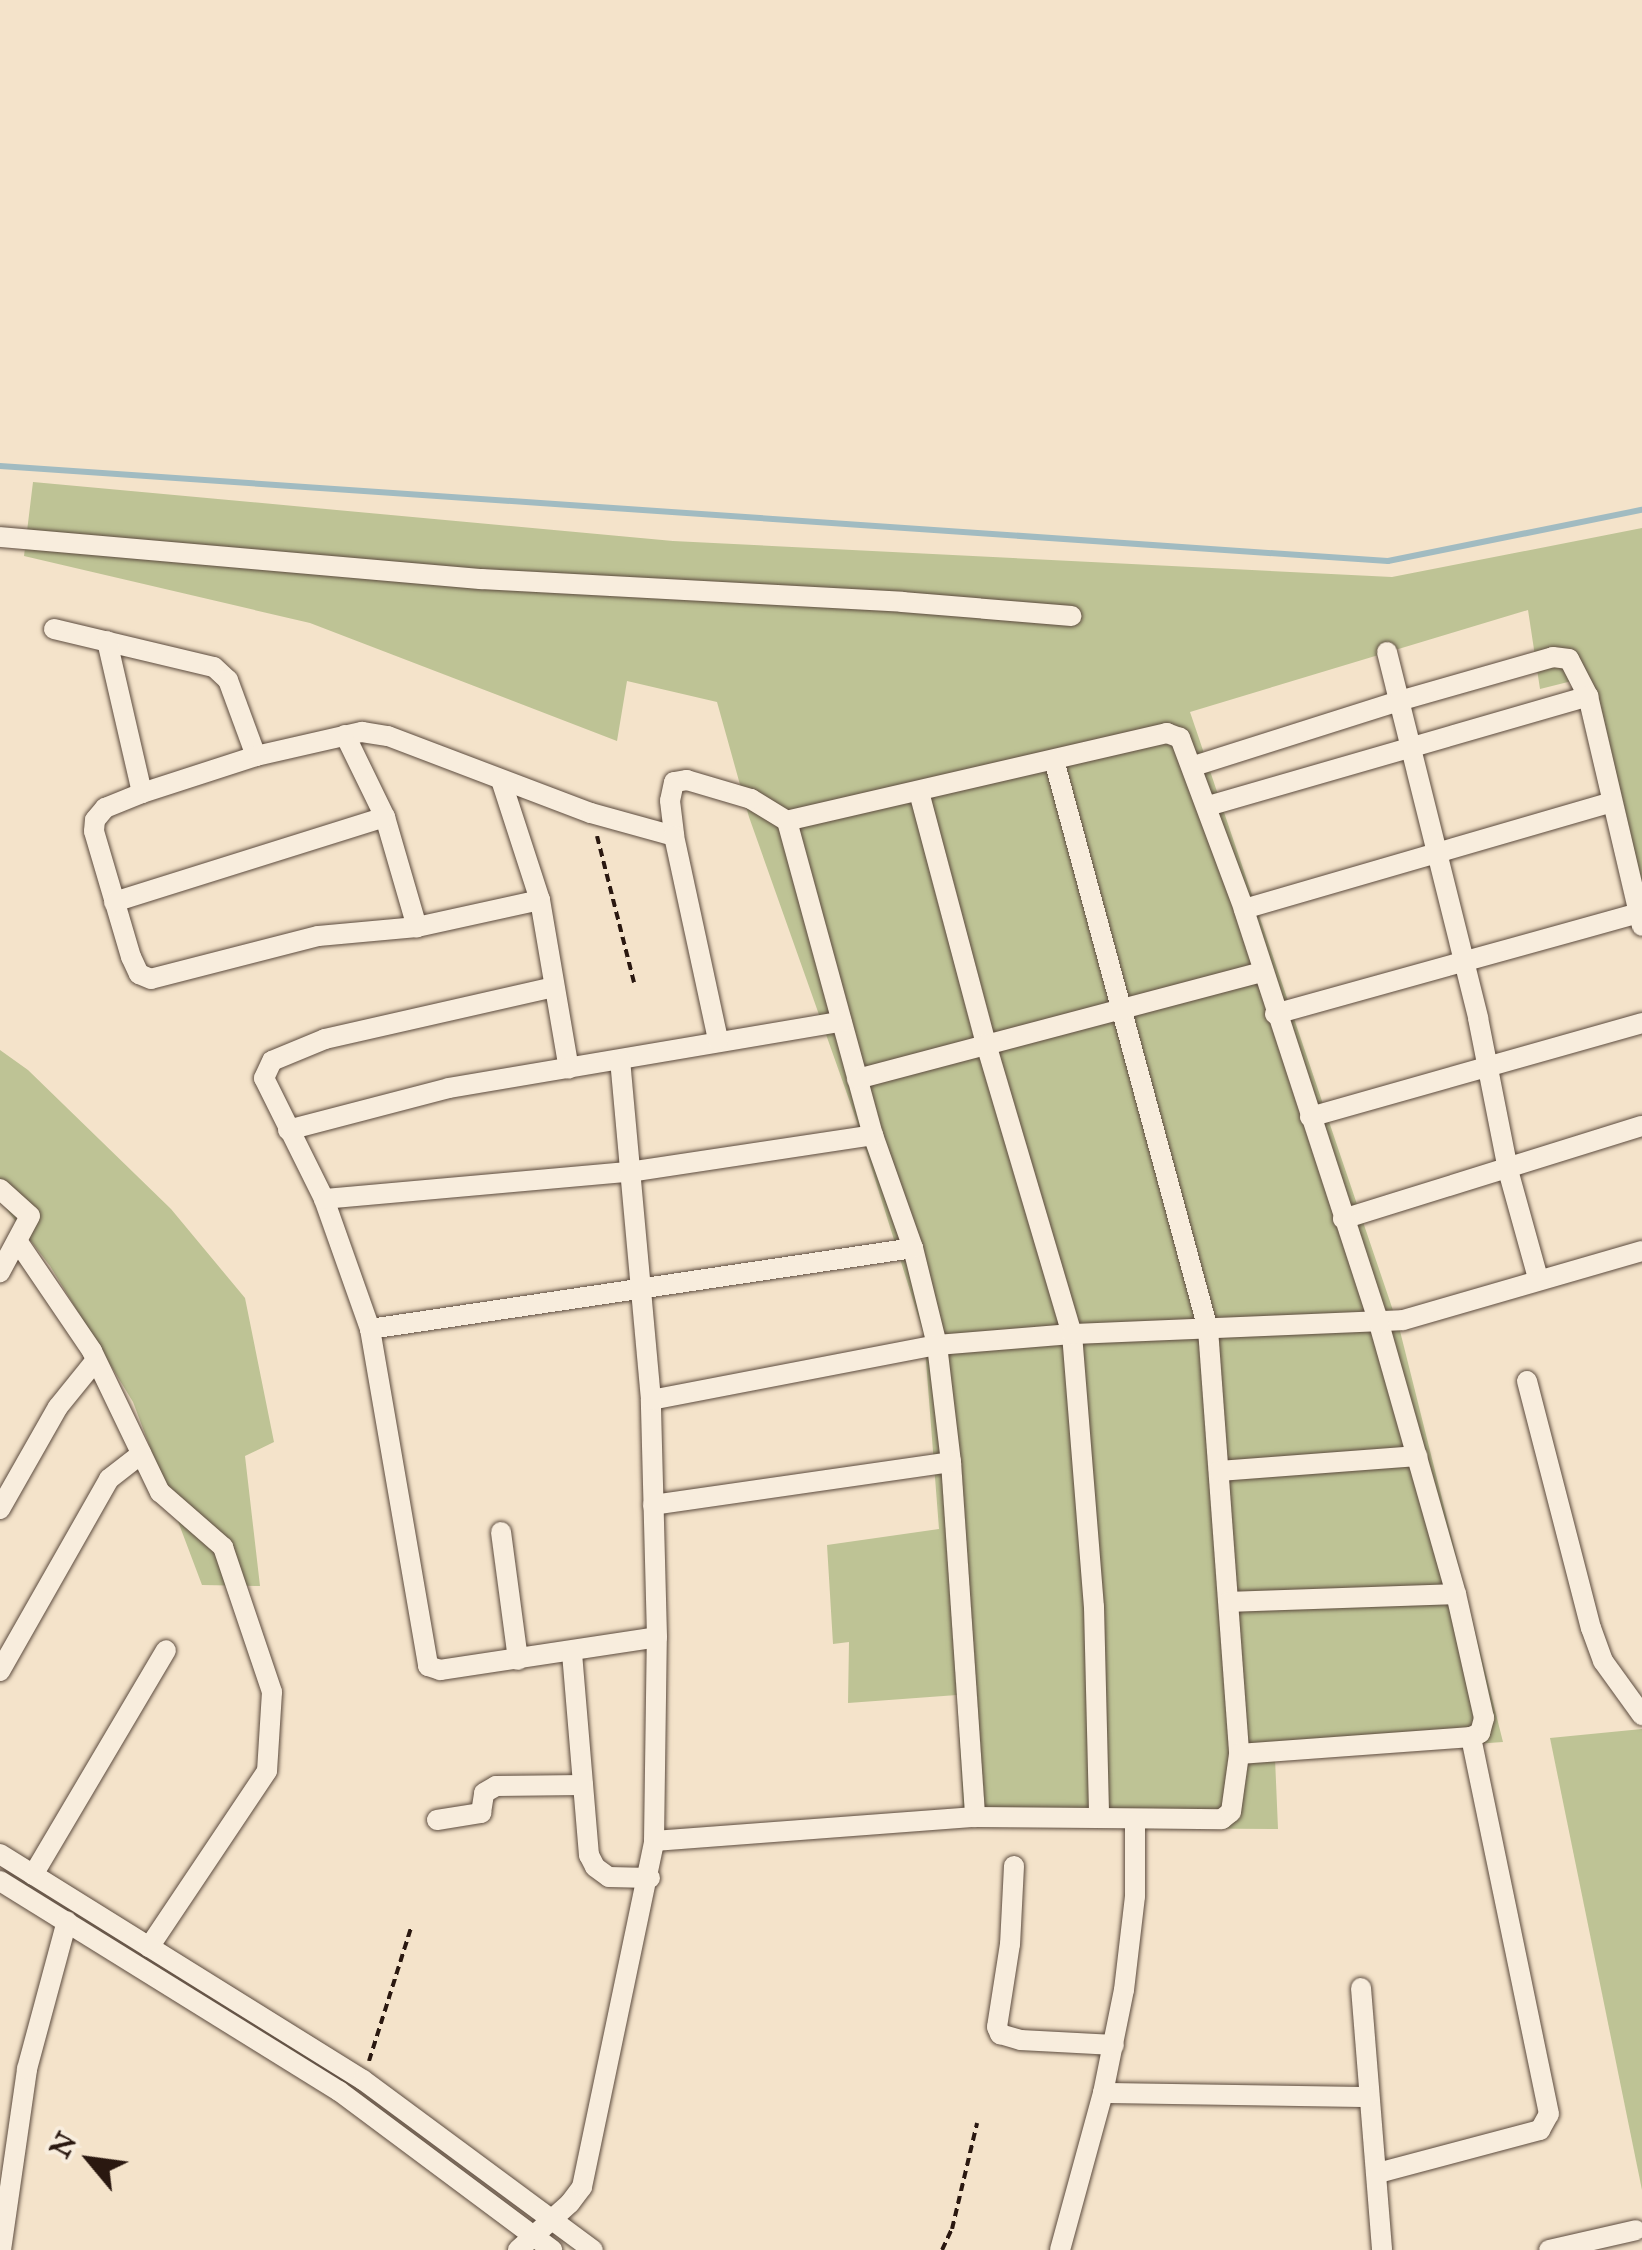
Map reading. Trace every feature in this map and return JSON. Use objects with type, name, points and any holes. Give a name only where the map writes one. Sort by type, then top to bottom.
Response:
[{"type":"street","points":[[0,537],[481,580],[902,602],[1071,616]]},
{"type":"street","points":[[54,629],[222,672],[256,756]]},
{"type":"street","points":[[106,641],[142,793]]},
{"type":"street","points":[[1388,652],[1487,1066],[1508,1170],[1538,1278]]},
{"type":"street","points":[[1194,766],[1554,657],[1574,662],[1588,696],[1640,920],[1462,959],[1275,1014]]},
{"type":"street","points":[[1208,806],[1410,744],[1588,696]]},
{"type":"street","points":[[718,1040],[674,836],[670,786],[676,781],[687,780],[751,799],[787,820],[1174,734],[1194,766],[1244,909],[1275,1014],[1379,1323],[1456,1594],[1484,1718],[1480,1733],[1470,1737],[1239,1754]]},
{"type":"street","points":[[345,735],[384,817],[417,927]]},
{"type":"street","points":[[540,900],[417,927],[318,936],[151,979],[139,974],[114,902],[95,820],[105,808],[142,793],[256,756],[345,735],[388,736],[591,813],[674,836]]},
{"type":"street","points":[[654,1841],[975,1817],[1226,1817],[1236,1789],[1239,1754],[1208,1330],[1125,1008],[1054,760]]},
{"type":"street","points":[[501,780],[540,900],[568,1070]]},
{"type":"street","points":[[919,792],[986,1044],[1072,1334],[1094,1607],[1100,1818]]},
{"type":"street","points":[[1244,909],[1612,802]]},
{"type":"street","points":[[114,902],[384,817]]},
{"type":"street","points":[[787,820],[873,1136],[913,1248],[937,1345],[951,1462],[975,1817]]},
{"type":"street","points":[[857,1079],[1263,972]]},
{"type":"street","points":[[554,987],[325,1039],[272,1061],[264,1078],[324,1198],[370,1328],[423,1658],[428,1666],[440,1670],[572,1653],[657,1637]]},
{"type":"street","points":[[288,1130],[449,1088],[841,1022]]},
{"type":"street","points":[[1310,1118],[1642,1023]]},
{"type":"street","points":[[526,2243],[582,2187],[650,1878],[654,1841],[657,1637],[651,1400],[620,1060]]},
{"type":"street","points":[[1343,1219],[1642,1126]]},
{"type":"street","points":[[324,1198],[629,1172],[873,1136]]},
{"type":"street","points":[[0,1188],[30,1216],[0,1272]]},
{"type":"street","points":[[18,1242],[96,1360],[160,1492],[212,1534],[233,1568],[270,1680],[273,1722],[268,1771],[241,1804],[149,1947]]},
{"type":"street","points":[[370,1328],[913,1248]]},
{"type":"street","points":[[651,1400],[937,1345],[1072,1334],[1403,1320],[1642,1251]]},
{"type":"street","points":[[0,1509],[58,1406],[96,1360]]},
{"type":"street","points":[[1526,1382],[1591,1628],[1603,1661],[1642,1714]]},
{"type":"street","points":[[0,1671],[109,1480],[141,1454]]},
{"type":"street","points":[[1220,1470],[1417,1456]]},
{"type":"street","points":[[653,1505],[951,1462]]},
{"type":"street","points":[[501,1532],[518,1660]]},
{"type":"street","points":[[1228,1602],[1456,1594]]},
{"type":"street","points":[[33,1875],[166,1650]]},
{"type":"street","points":[[572,1653],[589,1855],[595,1867],[609,1877],[650,1878]]},
{"type":"street","points":[[1378,2173],[1540,2130],[1550,2114],[1470,1737]]},
{"type":"street","points":[[437,1820],[481,1813],[484,1794],[496,1786],[583,1784]]},
{"type":"street","points":[[1060,2250],[1114,2045],[1136,1896],[1136,1819]]},
{"type":"street","points":[[0,1854],[363,2080],[593,2250]]},
{"type":"street","points":[[1014,1866],[1010,1944],[997,2027],[1000,2034],[1021,2040],[1114,2045]]},
{"type":"street","points":[[0,1881],[382,2120],[526,2243],[552,2250]]},
{"type":"street","points":[[1,2250],[26,2070],[66,1921]]},
{"type":"street","points":[[1361,1988],[1382,2250]]},
{"type":"street","points":[[1102,2093],[1368,2098]]},
{"type":"street","points":[[1549,2250],[1636,2230]]},
{"type":"path","points":[[591,813],[634,982]]},
{"type":"path","points":[[363,2080],[411,1928]]},
{"type":"path","points":[[942,2250],[952,2229],[977,2123]]},
{"type":"green space","points":[[33,482],[673,541],[1392,577],[1642,528],[1642,907],[1588,677],[1540,689],[1528,610],[1190,712],[1400,1331],[1503,1742],[1275,1758],[1278,1829],[964,1827],[957,1695],[848,1703],[849,1642],[833,1644],[827,1545],[939,1529],[924,1335],[857,1122],[749,817],[717,702],[627,681],[617,741],[310,623],[24,556]]},
{"type":"green space","points":[[0,1050],[28,1070],[171,1209],[245,1298],[274,1442],[245,1456],[260,1586],[202,1585],[133,1402],[50,1266],[0,1201]]},
{"type":"green space","points":[[1642,1729],[1642,2190],[1550,1738]]},
{"type":"waterway","points":[[0,466],[1388,561],[1642,510]]}]
